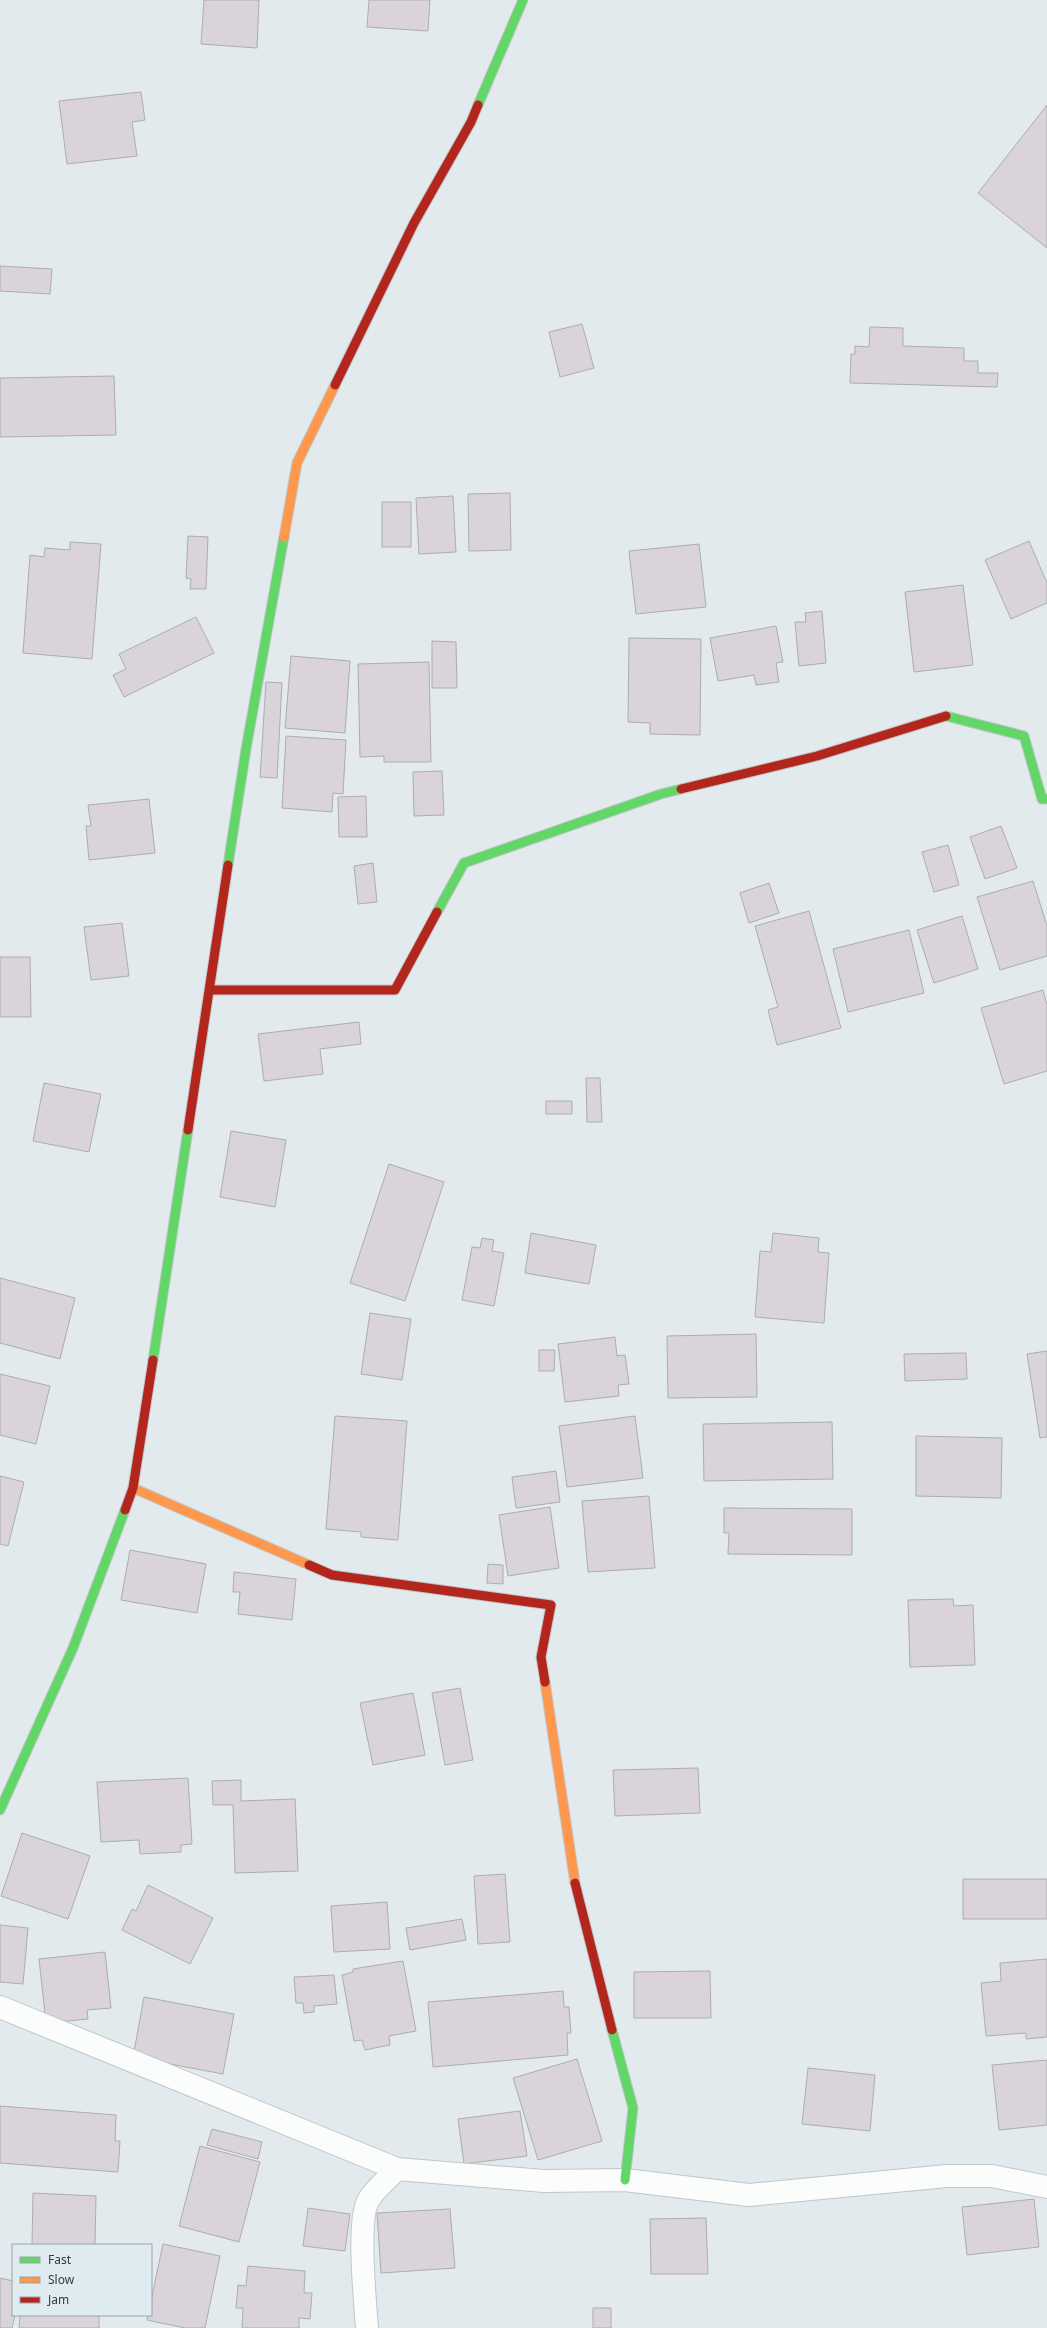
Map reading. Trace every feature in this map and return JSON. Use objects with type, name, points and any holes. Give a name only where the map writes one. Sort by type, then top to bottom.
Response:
[{"type":"street","points":[[0,1810],[73,1648],[133,1488],[211,990],[246,749],[297,463],[414,223],[471,122],[523,0]]},
{"type":"street","points":[[211,990],[395,990],[464,863],[661,794],[817,756],[943,715],[1024,736],[1042,799],[1047,799]]},
{"type":"street","points":[[133,1488],[332,1575],[551,1605],[541,1658],[576,1892],[633,2108],[625,2180]]},
{"type":"street","points":[[0,2007],[397,2169],[544,2182],[625,2180],[749,2195],[947,2176],[992,2176],[1047,2186]]},
{"type":"street","points":[[367,2328],[364,2284],[363,2212],[369,2199],[397,2169]]},
{"type":"building","points":[[204,0],[259,0],[257,48],[201,44]]},
{"type":"building","points":[[369,0],[430,0],[428,31],[367,27]]},
{"type":"building","points":[[141,92],[145,120],[132,122],[137,156],[67,164],[59,101]]},
{"type":"building","points":[[1047,105],[1047,248],[978,193]]},
{"type":"building","points":[[0,266],[52,269],[50,294],[0,291]]},
{"type":"building","points":[[582,324],[594,368],[560,377],[549,332]]},
{"type":"building","points":[[870,327],[903,328],[903,346],[964,348],[964,361],[978,361],[978,373],[998,373],[997,387],[850,383],[851,354],[855,354],[855,346],[869,347]]},
{"type":"building","points":[[114,376],[116,435],[0,437],[0,378]]},
{"type":"building","points":[[510,493],[511,550],[469,551],[468,494]]},
{"type":"building","points":[[453,496],[456,552],[419,554],[416,498]]},
{"type":"building","points":[[382,502],[411,502],[411,547],[382,547]]},
{"type":"building","points":[[188,536],[208,537],[206,589],[190,589],[191,579],[186,578]]},
{"type":"building","points":[[1029,541],[1047,583],[1047,603],[1011,619],[985,560]]},
{"type":"building","points":[[70,542],[101,544],[92,659],[23,653],[30,555],[44,557],[45,548],[70,550]]},
{"type":"building","points":[[699,544],[706,607],[636,614],[629,551]]},
{"type":"building","points":[[963,585],[973,665],[914,672],[905,592]]},
{"type":"building","points":[[822,611],[826,663],[799,666],[795,622],[806,622],[805,613]]},
{"type":"building","points":[[196,617],[214,653],[124,697],[113,675],[126,669],[119,654]]},
{"type":"building","points":[[776,626],[783,662],[776,663],[779,682],[756,685],[754,675],[718,681],[710,638]]},
{"type":"building","points":[[629,638],[701,639],[700,735],[650,734],[650,723],[628,722]]},
{"type":"building","points":[[432,641],[456,642],[457,688],[432,688]]},
{"type":"building","points":[[291,656],[350,661],[345,733],[285,728]]},
{"type":"building","points":[[429,662],[431,762],[384,762],[384,756],[360,757],[358,664]]},
{"type":"building","points":[[266,682],[282,683],[277,778],[260,777]]},
{"type":"building","points":[[286,736],[346,740],[343,794],[333,793],[332,812],[282,808]]},
{"type":"building","points":[[442,771],[444,815],[414,816],[413,772]]},
{"type":"building","points":[[366,796],[367,837],[339,837],[338,797]]},
{"type":"building","points":[[149,799],[155,853],[89,860],[86,826],[91,826],[88,805]]},
{"type":"building","points":[[1001,826],[1017,868],[985,879],[970,837]]},
{"type":"building","points":[[948,845],[959,885],[934,892],[922,852]]},
{"type":"building","points":[[373,863],[377,902],[358,904],[354,866]]},
{"type":"building","points":[[1033,881],[1047,926],[1047,956],[1000,970],[977,897]]},
{"type":"building","points":[[769,883],[779,913],[749,923],[740,893]]},
{"type":"building","points":[[809,911],[841,1028],[777,1045],[768,1010],[778,1007],[755,926]]},
{"type":"building","points":[[962,916],[978,969],[934,983],[917,930]]},
{"type":"building","points":[[122,923],[129,976],[91,980],[84,927]]},
{"type":"building","points":[[909,930],[924,993],[848,1012],[833,949]]},
{"type":"building","points":[[0,957],[30,957],[31,1017],[0,1017]]},
{"type":"building","points":[[1043,990],[1047,1005],[1047,1071],[1004,1084],[981,1008]]},
{"type":"building","points":[[359,1022],[361,1044],[320,1049],[323,1074],[264,1081],[258,1034]]},
{"type":"building","points":[[586,1078],[600,1078],[602,1122],[587,1122]]},
{"type":"building","points":[[44,1083],[101,1094],[89,1152],[33,1141]]},
{"type":"building","points":[[546,1101],[572,1101],[572,1114],[546,1114]]},
{"type":"building","points":[[231,1131],[286,1140],[275,1207],[220,1197]]},
{"type":"building","points":[[389,1164],[444,1182],[405,1301],[350,1283]]},
{"type":"building","points":[[531,1233],[596,1245],[589,1284],[525,1273]]},
{"type":"building","points":[[773,1233],[819,1238],[818,1252],[829,1253],[824,1323],[755,1317],[760,1251],[771,1252]]},
{"type":"building","points":[[482,1238],[494,1240],[492,1251],[504,1253],[494,1306],[462,1300],[472,1247],[480,1248]]},
{"type":"building","points":[[0,1278],[75,1298],[60,1359],[0,1343]]},
{"type":"building","points":[[370,1313],[411,1319],[402,1380],[361,1374]]},
{"type":"building","points":[[756,1334],[757,1397],[668,1398],[667,1336]]},
{"type":"building","points":[[615,1337],[617,1356],[625,1355],[629,1384],[618,1385],[619,1396],[565,1402],[558,1344]]},
{"type":"building","points":[[539,1350],[555,1350],[554,1371],[539,1371]]},
{"type":"building","points":[[1047,1351],[1047,1437],[1040,1438],[1027,1354]]},
{"type":"building","points":[[966,1353],[967,1379],[905,1381],[904,1354]]},
{"type":"building","points":[[0,1374],[50,1386],[36,1444],[0,1435]]},
{"type":"building","points":[[335,1416],[407,1421],[398,1540],[361,1537],[361,1532],[326,1529]]},
{"type":"building","points":[[635,1416],[643,1478],[567,1487],[559,1426]]},
{"type":"building","points":[[832,1422],[833,1479],[704,1481],[703,1424]]},
{"type":"building","points":[[916,1436],[1002,1438],[1001,1498],[916,1496]]},
{"type":"building","points":[[556,1471],[560,1502],[516,1508],[512,1477]]},
{"type":"building","points":[[0,1476],[24,1482],[8,1546],[0,1544]]},
{"type":"building","points":[[649,1496],[655,1568],[588,1572],[582,1501]]},
{"type":"building","points":[[550,1507],[559,1568],[508,1576],[499,1515]]},
{"type":"building","points":[[724,1508],[852,1509],[852,1555],[728,1554],[729,1533],[724,1533]]},
{"type":"building","points":[[130,1550],[206,1564],[197,1613],[121,1600]]},
{"type":"building","points":[[488,1564],[503,1565],[503,1584],[487,1583]]},
{"type":"building","points":[[234,1572],[296,1579],[292,1620],[238,1614],[240,1592],[233,1592]]},
{"type":"building","points":[[953,1599],[954,1606],[973,1605],[975,1665],[910,1667],[908,1600]]},
{"type":"building","points":[[460,1688],[473,1760],[445,1765],[432,1693]]},
{"type":"building","points":[[413,1693],[425,1755],[373,1765],[360,1703]]},
{"type":"building","points":[[698,1768],[700,1813],[615,1816],[613,1770]]},
{"type":"building","points":[[188,1778],[192,1844],[181,1845],[181,1852],[140,1854],[139,1840],[101,1842],[97,1782]]},
{"type":"building","points":[[241,1780],[241,1801],[295,1799],[298,1871],[235,1873],[233,1805],[213,1805],[212,1781]]},
{"type":"building","points":[[22,1833],[90,1856],[68,1919],[1,1896]]},
{"type":"building","points":[[505,1874],[510,1942],[478,1944],[474,1876]]},
{"type":"building","points":[[963,1879],[1047,1879],[1047,1919],[963,1919]]},
{"type":"building","points":[[148,1885],[213,1918],[190,1964],[122,1930],[132,1909],[136,1911]]},
{"type":"building","points":[[387,1902],[390,1949],[334,1952],[331,1906]]},
{"type":"building","points":[[462,1919],[466,1940],[410,1950],[406,1928]]},
{"type":"building","points":[[0,1925],[28,1928],[23,1984],[0,1982]]},
{"type":"building","points":[[105,1952],[111,2008],[87,2010],[88,2019],[46,2023],[39,1959]]},
{"type":"building","points":[[1047,1959],[1047,2037],[1026,2039],[1026,2033],[986,2036],[981,1983],[1001,1981],[1000,1963]]},
{"type":"building","points":[[403,1961],[416,2031],[389,2036],[390,2045],[365,2050],[362,2040],[354,2041],[342,1975],[353,1972],[353,1969]]},
{"type":"building","points":[[710,1971],[711,2018],[634,2018],[634,1972]]},
{"type":"building","points":[[334,1975],[337,2004],[314,2006],[314,2012],[304,2013],[303,2003],[296,2003],[294,1977]]},
{"type":"building","points":[[563,1991],[564,2007],[569,2007],[571,2033],[567,2033],[568,2055],[433,2067],[428,2002]]},
{"type":"building","points":[[144,1997],[234,2014],[223,2074],[133,2057]]},
{"type":"building","points":[[577,2059],[602,2141],[538,2160],[513,2078]]},
{"type":"building","points":[[1047,2060],[1047,2125],[999,2130],[992,2065]]},
{"type":"building","points":[[808,2068],[875,2075],[870,2131],[802,2124]]},
{"type":"building","points":[[0,2106],[116,2115],[115,2141],[120,2141],[118,2172],[0,2163]]},
{"type":"building","points":[[520,2111],[527,2156],[464,2164],[458,2119]]},
{"type":"building","points":[[212,2129],[262,2142],[258,2159],[207,2145]]},
{"type":"building","points":[[200,2146],[260,2162],[239,2242],[179,2226]]},
{"type":"building","points":[[33,2193],[96,2196],[95,2244],[32,2244]]},
{"type":"building","points":[[1034,2199],[1039,2247],[967,2255],[962,2207]]},
{"type":"building","points":[[308,2208],[350,2214],[345,2251],[303,2246]]},
{"type":"building","points":[[450,2209],[455,2268],[381,2273],[377,2213]]},
{"type":"building","points":[[706,2218],[708,2274],[651,2274],[650,2219]]},
{"type":"building","points":[[163,2244],[220,2256],[205,2328],[185,2328],[147,2320],[148,2316],[152,2316],[152,2296]]},
{"type":"building","points":[[248,2266],[305,2271],[304,2293],[312,2293],[310,2319],[299,2318],[299,2328],[242,2328],[243,2308],[236,2308],[238,2285],[246,2286]]},
{"type":"building","points":[[0,2278],[12,2281],[12,2316],[15,2316],[12,2328],[0,2328]]},
{"type":"building","points":[[593,2308],[611,2308],[611,2328],[593,2328]]},
{"type":"building","points":[[20,2316],[99,2316],[99,2328],[19,2328]]},
{"type":"traffic: fast","points":[[478,105],[523,0]]},
{"type":"traffic: fast","points":[[228,865],[246,749],[284,537]]},
{"type":"traffic: fast","points":[[946,716],[1024,736],[1042,799],[1047,799]]},
{"type":"traffic: fast","points":[[437,912],[464,863],[661,794],[681,789]]},
{"type":"traffic: fast","points":[[153,1360],[188,1130]]},
{"type":"traffic: fast","points":[[0,1810],[73,1648],[125,1510]]},
{"type":"traffic: fast","points":[[612,2030],[633,2108],[625,2180]]},
{"type":"traffic: slow","points":[[284,537],[297,463],[335,385]]},
{"type":"traffic: slow","points":[[133,1488],[309,1565]]},
{"type":"traffic: slow","points":[[545,1682],[575,1883]]},
{"type":"traffic: jam","points":[[335,385],[414,223],[471,122],[478,105]]},
{"type":"traffic: jam","points":[[681,789],[817,756],[946,716]]},
{"type":"traffic: jam","points":[[188,1130],[228,865]]},
{"type":"traffic: jam","points":[[211,990],[395,990],[437,912]]},
{"type":"traffic: jam","points":[[125,1510],[133,1488],[153,1360]]},
{"type":"traffic: jam","points":[[309,1565],[332,1575],[551,1605],[541,1657],[545,1682]]},
{"type":"traffic: jam","points":[[575,1883],[612,2030]]}]
